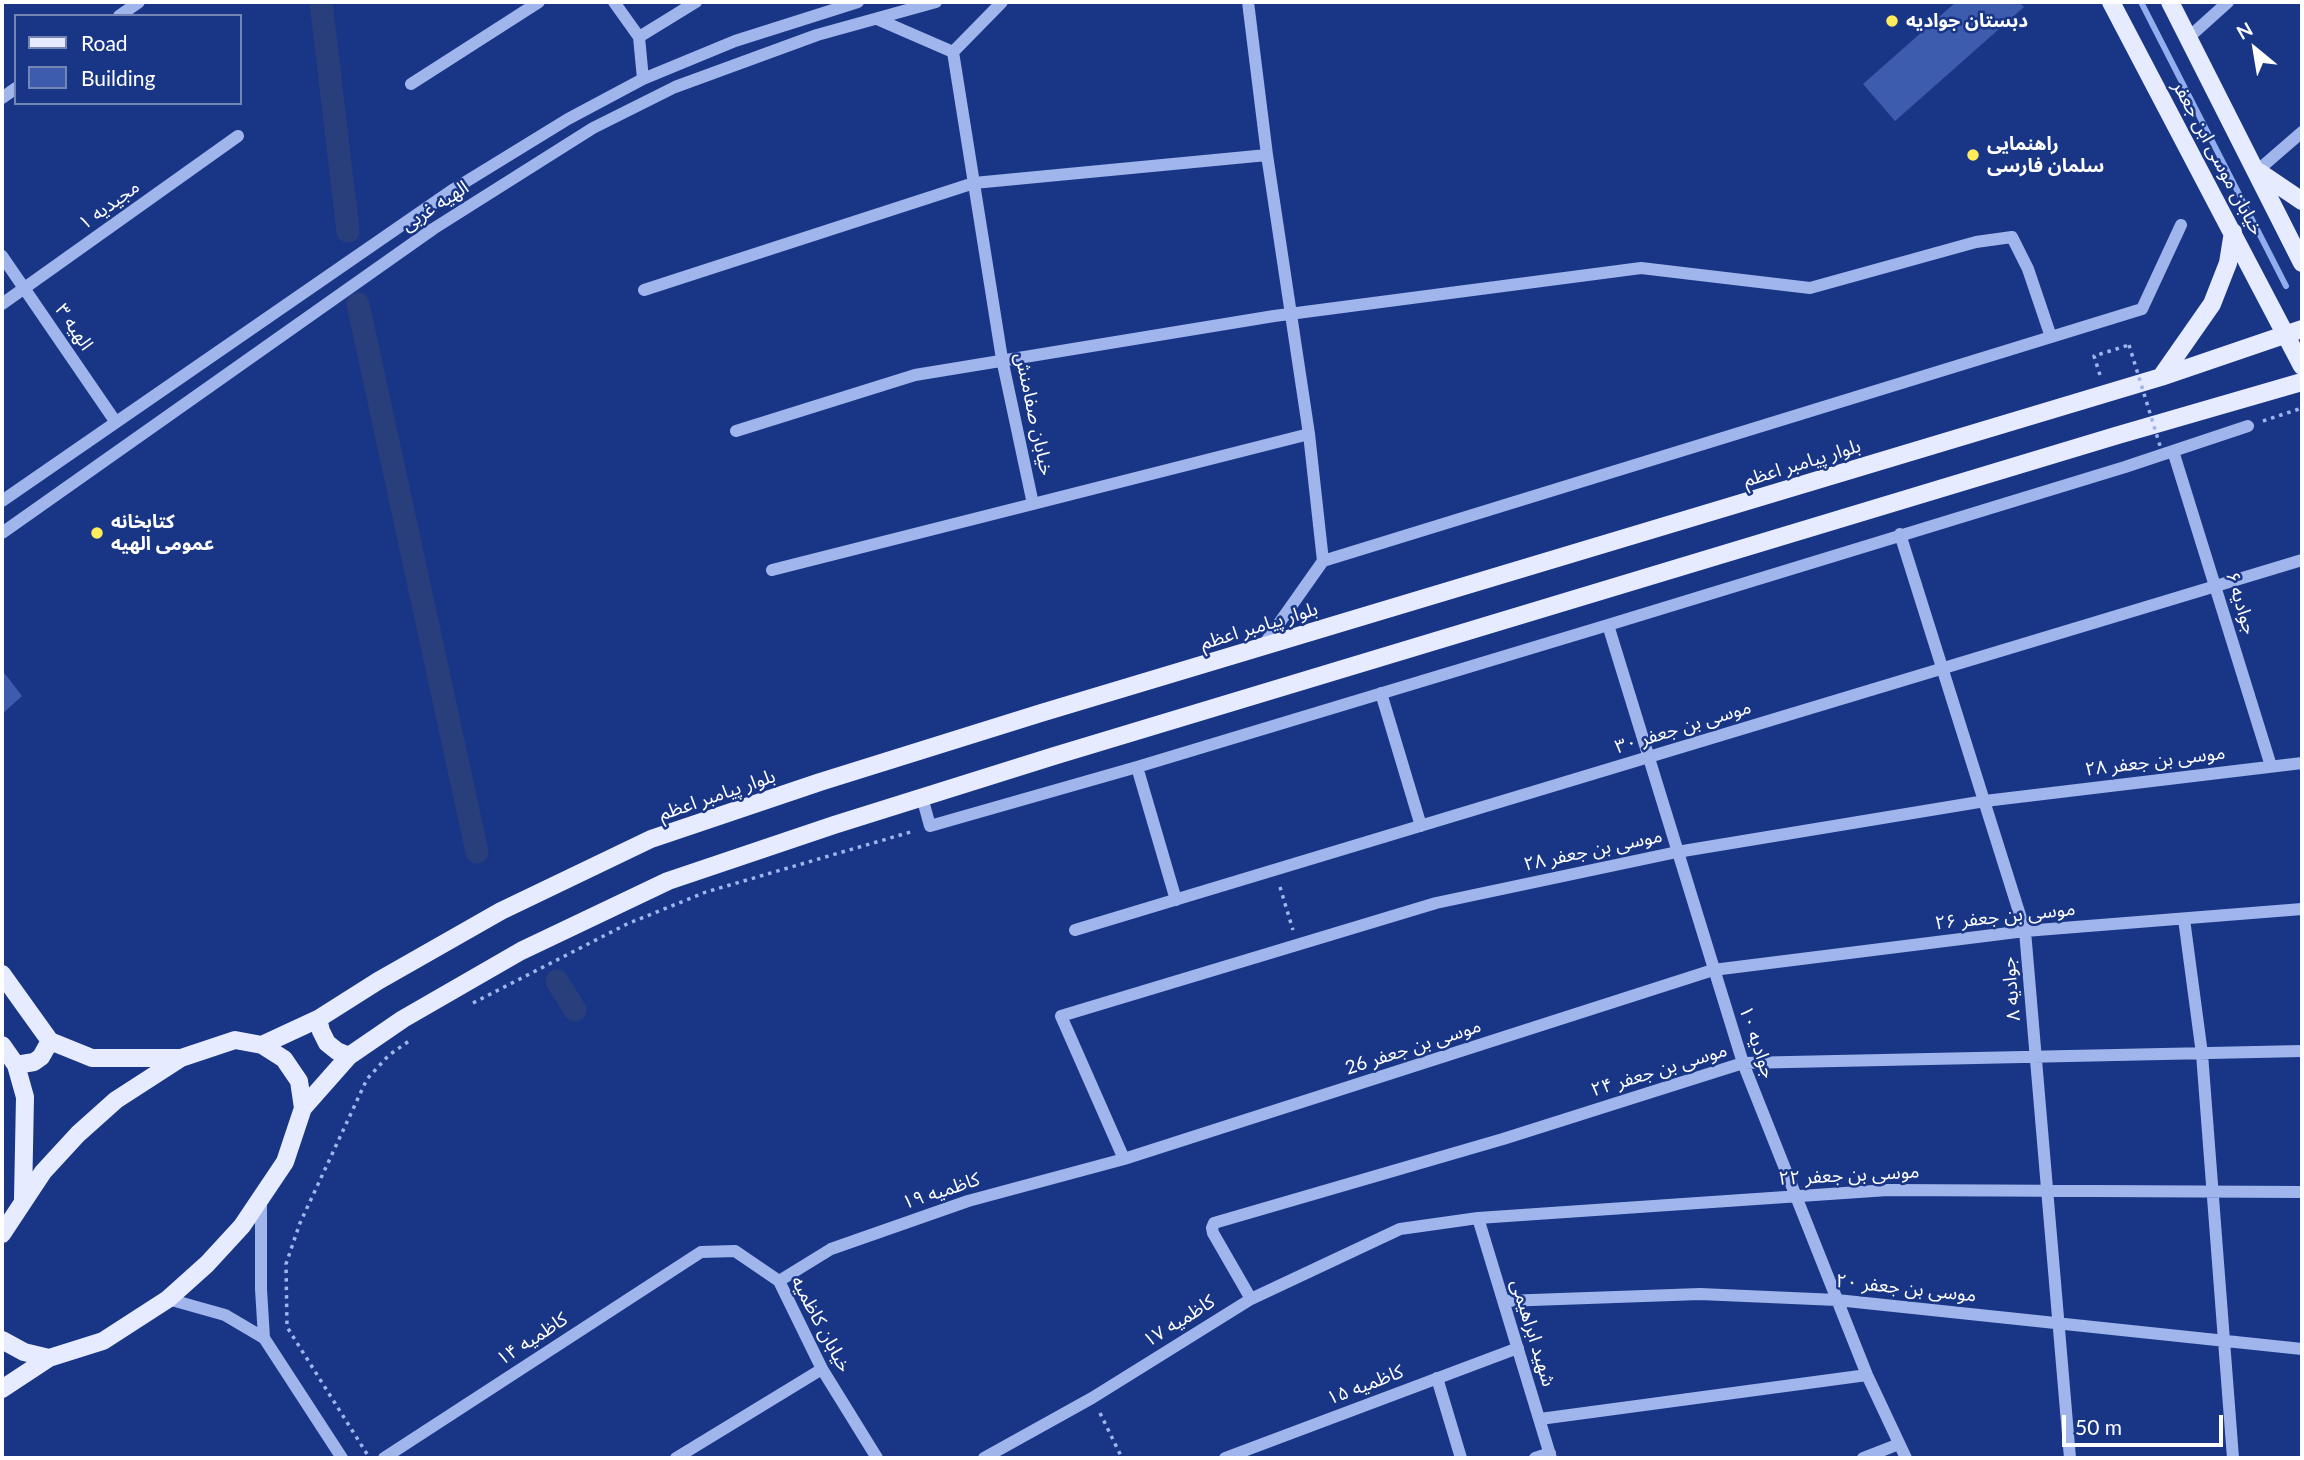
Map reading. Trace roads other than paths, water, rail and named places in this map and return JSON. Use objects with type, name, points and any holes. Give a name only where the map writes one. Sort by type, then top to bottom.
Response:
[{"type":"main road","name":"خیابان موسی ابن جعفر","points":[[2111,2],[2234,232],[2295,331],[2302,366]]},
{"type":"main road","name":"خیابان موسی ابن جعفر","points":[[2170,2],[2302,263]]},
{"type":"main road","points":[[2257,171],[2302,201]]},
{"type":"main road","points":[[2161,377],[2212,304],[2228,262],[2234,232]]},
{"type":"main road","name":"بلوار پیامبر اعظم","points":[[262,1045],[318,1019],[500,911],[651,839],[820,782],[1263,646],[2161,377],[2295,331]]},
{"type":"main road","points":[[2,1390],[49,1358],[103,1341],[169,1299],[207,1264],[242,1226],[285,1161],[303,1108],[349,1056],[402,1019],[522,951],[668,881],[922,797],[2115,436],[2302,382]]},
{"type":"main road","points":[[2,974],[50,1041],[92,1058],[181,1058]]},
{"type":"main road","points":[[318,1019],[327,1043],[349,1056]]},
{"type":"main road","points":[[2,1234],[43,1172],[78,1134],[143,1080],[181,1058],[235,1040],[262,1045],[284,1059],[299,1081],[303,1108]]},
{"type":"main road","points":[[16,1065],[34,1062],[41,1057],[50,1041]]},
{"type":"main road","points":[[2,1045],[16,1065],[25,1097],[23,1199]]},
{"type":"main road","points":[[2,1340],[24,1352],[49,1358]]},
{"type":"street","points":[[122,14],[139,2]]},
{"type":"street","points":[[411,84],[539,2]]},
{"type":"street","points":[[614,2],[639,37],[643,79]]},
{"type":"street","points":[[639,37],[696,2]]},
{"type":"street","name":"الهیه غربی","points":[[2,501],[454,189],[568,119],[643,79],[735,41],[858,2]]},
{"type":"street","name":"الهیه غربی","points":[[2,533],[433,229],[593,128],[675,87],[817,36],[936,2]]},
{"type":"street","points":[[877,19],[953,52],[1002,2]]},
{"type":"street","points":[[1248,2],[1267,155],[1309,434],[1323,561]]},
{"type":"street","points":[[2188,38],[2228,2]]},
{"type":"street","name":"خیابان صفامنش","points":[[953,52],[1002,359],[1033,504],[1309,434]]},
{"type":"street","points":[[2257,171],[2302,132]]},
{"type":"street","name":"مجیدیه ۱","points":[[2,304],[237,136]]},
{"type":"street","points":[[644,290],[974,183],[1267,155]]},
{"type":"street","points":[[1263,646],[1323,561],[2142,309],[2181,225]]},
{"type":"street","points":[[736,431],[915,375],[1290,314],[1641,268],[1810,288],[1976,242],[2012,237],[2028,269],[2051,337]]},
{"type":"street","name":"الهیه ۳","points":[[2,256],[115,421]]},
{"type":"street","points":[[922,797],[930,826],[1137,767],[1608,625],[2248,426]]},
{"type":"street","name":"جوادیه ۶","points":[[2167,450],[2216,586],[2271,766]]},
{"type":"street","points":[[772,570],[1033,504]]},
{"type":"street","name":"جوادیه ۸","points":[[1900,534],[2025,931],[2070,1458]]},
{"type":"street","name":"موسی بن جعفر ۳۰","points":[[1075,930],[2302,560]]},
{"type":"street","name":"جوادیه ۱۰","points":[[1608,625],[1742,1063],[1867,1376],[1906,1458]]},
{"type":"street","points":[[1381,693],[1421,826]]},
{"type":"street","name":"موسی بن جعفر ۲۸","points":[[1124,1159],[1061,1016],[1436,903],[1677,852],[1985,801],[2302,762]]},
{"type":"street","points":[[1137,767],[1176,900]]},
{"type":"street","name":"موسی بن جعفر ۲۶","points":[[1713,970],[2025,931],[2302,909]]},
{"type":"street","points":[[2184,919],[2202,1054],[2233,1458]]},
{"type":"street","name":"موسی بن جعفر 26","points":[[1124,1159],[1713,970]]},
{"type":"street","name":"موسی بن جعفر ۲۴","points":[[1251,1299],[1213,1233],[1213,1223],[1503,1139],[1742,1063],[2302,1052]]},
{"type":"street","name":"کاظمیه ۱۹","points":[[779,1281],[831,1249],[968,1201],[1124,1159]]},
{"type":"street","name":"موسی بن جعفر ۲۲","points":[[1400,1229],[1478,1219],[1888,1190],[2302,1192]]},
{"type":"street","points":[[261,1199],[264,1338]]},
{"type":"street","name":"شهید ابراهیمی","points":[[1478,1219],[1550,1456]]},
{"type":"street","name":"کاظمیه ۱۷","points":[[984,1458],[1092,1398],[1251,1299],[1400,1229]]},
{"type":"street","name":"خیابان کاظمیه","points":[[701,1252],[735,1251],[779,1281],[822,1368],[877,1458]]},
{"type":"street","name":"کاظمیه ۱۴","points":[[384,1458],[701,1252]]},
{"type":"street","name":"موسی بن جعفر ۲۰","points":[[1504,1301],[1700,1294],[1837,1300],[2302,1349]]},
{"type":"street","points":[[169,1299],[225,1315],[264,1338],[342,1458]]},
{"type":"street","name":"کاظمیه ۱۵","points":[[1225,1458],[1518,1348]]},
{"type":"street","points":[[676,1458],[822,1368]]},
{"type":"street","points":[[1540,1419],[1867,1376]]},
{"type":"street","points":[[1437,1378],[1461,1458]]},
{"type":"street","points":[[1863,1458],[1899,1444]]},
{"type":"street","points":[[1535,1458],[1550,1456]]},
{"type":"waterway","points":[[321,2],[348,231]]},
{"type":"waterway","points":[[2141,2],[2286,286]]},
{"type":"waterway","points":[[358,304],[477,852]]},
{"type":"waterway","points":[[557,981],[575,1010]]},
{"type":"place","name":"دبستان جوادیه","points":[[1892,21]]},
{"type":"place","name":"راهنمایی سلمان فارسی","points":[[1973,155]]},
{"type":"place","name":"کتابخانه عمومی الهیه","points":[[97,533]]}]
